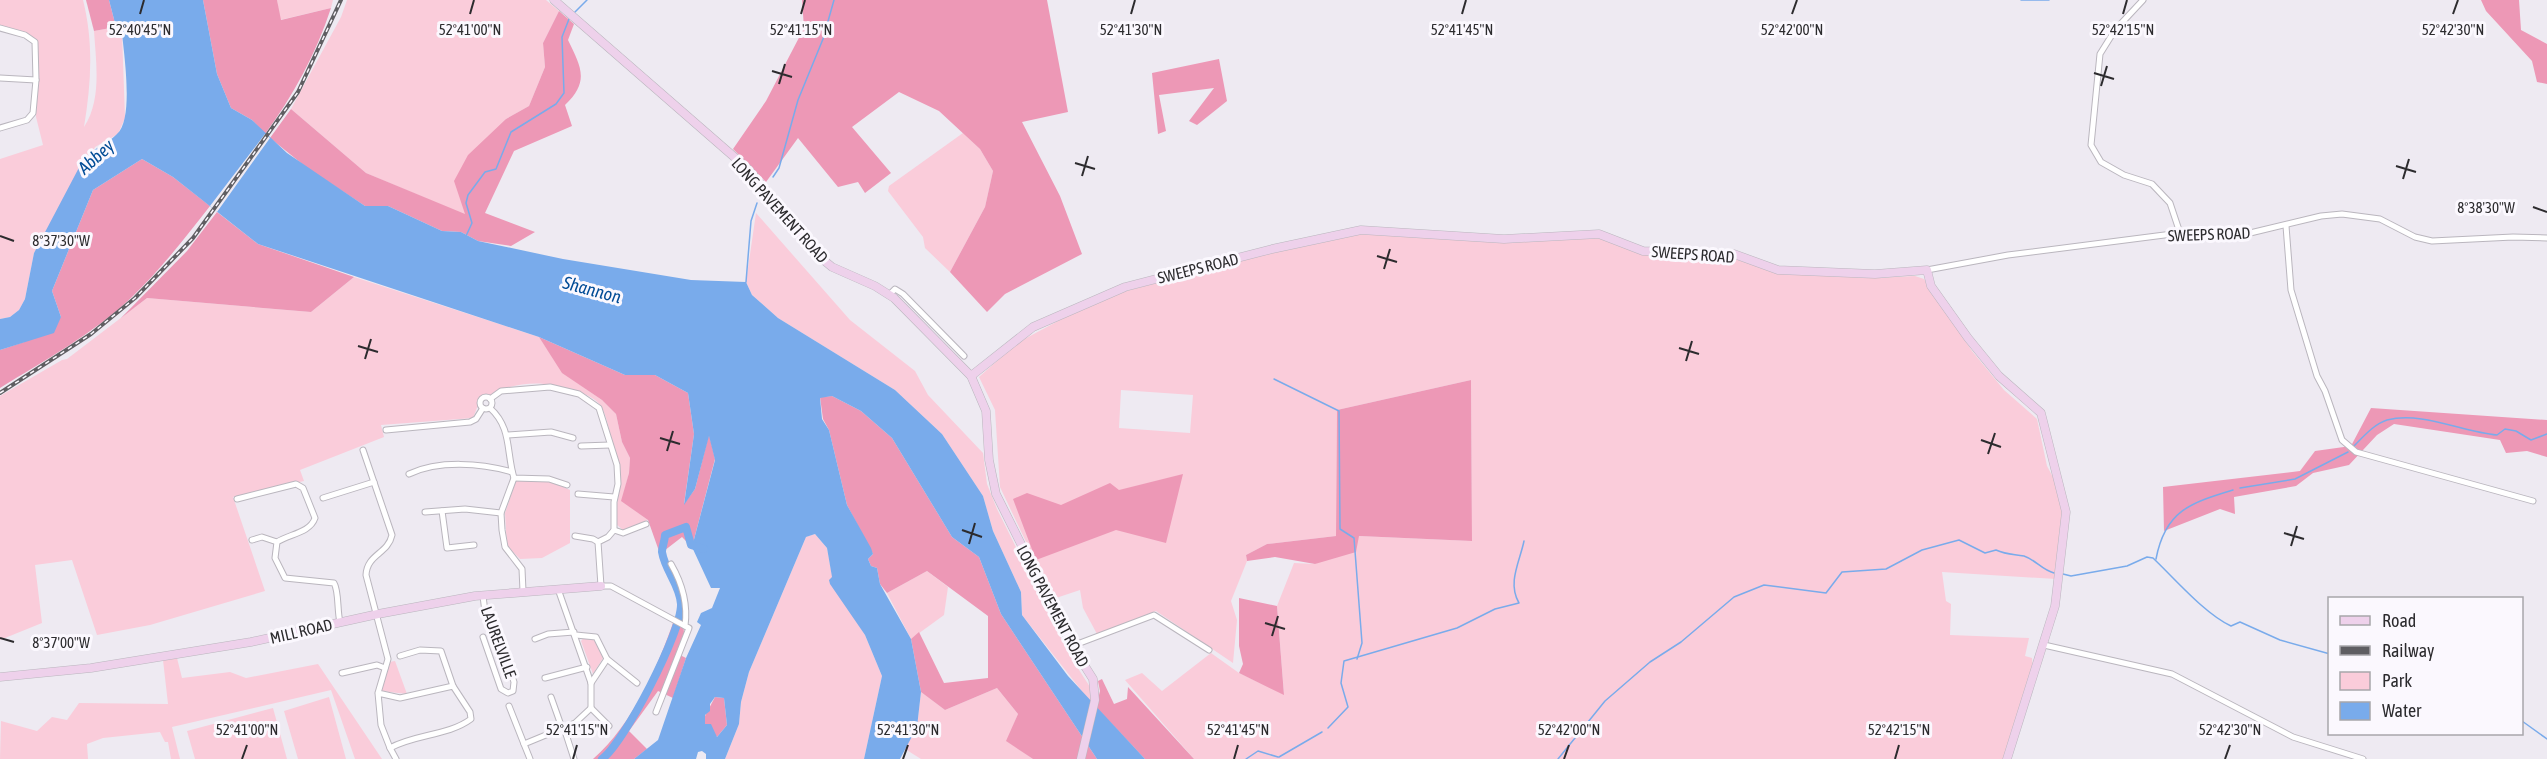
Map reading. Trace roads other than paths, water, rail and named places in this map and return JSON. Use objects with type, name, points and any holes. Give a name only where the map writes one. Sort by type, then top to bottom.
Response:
[{"type":"street","name":"LONG PAVEMENT ROAD","points":[[554,0],[748,169],[776,201],[815,253],[832,267],[889,295],[910,313],[971,376],[986,411],[989,460],[996,494],[1072,646],[1093,679],[1096,689],[1081,759]]},
{"type":"street","points":[[2143,0],[2115,30],[2100,54],[2091,145],[2101,162],[2124,175],[2152,184],[2170,203],[2180,233]]},
{"type":"street","points":[[0,28],[26,35],[34,42],[36,80],[33,114],[27,120],[0,128]]},
{"type":"street","points":[[0,78],[36,80]]},
{"type":"street","name":"SWEEPS ROAD","points":[[971,376],[1033,327],[1125,286],[1272,249],[1361,230],[1524,239],[1566,234],[1599,234],[1643,251],[1734,254],[1778,270],[1875,274],[1927,270],[2008,255],[2180,233],[2246,234],[2321,216],[2342,214],[2380,219],[2415,237],[2432,241],[2513,237],[2547,238]]},
{"type":"street","points":[[2286,226],[2291,290],[2317,376],[2325,391],[2342,440],[2356,452],[2533,501]]},
{"type":"street","points":[[1927,270],[1931,286],[1999,376],[2041,413],[2066,512],[2055,606],[2007,759]]},
{"type":"street","points":[[889,295],[895,289],[903,294],[964,356]]},
{"type":"street","points":[[386,430],[470,422],[476,419],[483,408],[481,399],[490,399],[501,391],[527,387],[550,387],[579,394],[599,408],[617,465],[618,484],[614,497],[614,530],[608,537],[598,542],[575,536]]},
{"type":"street","points":[[490,399],[490,408]]},
{"type":"street","points":[[483,408],[490,408],[499,416],[508,435],[513,475],[501,513],[505,547],[520,565],[523,591]]},
{"type":"street","points":[[508,435],[551,432],[573,438]]},
{"type":"street","points":[[581,446],[610,445]]},
{"type":"street","points":[[363,450],[392,535],[390,543],[370,559],[366,575],[388,658],[378,693],[381,725],[396,759]]},
{"type":"street","points":[[409,474],[436,467],[468,465],[495,467],[513,475],[549,479],[567,485]]},
{"type":"street","points":[[323,498],[374,482]]},
{"type":"street","points":[[237,499],[296,484],[303,488],[315,518],[307,529],[277,542],[262,537],[252,540]]},
{"type":"street","points":[[578,494],[614,497]]},
{"type":"street","points":[[425,512],[465,509],[501,513]]},
{"type":"street","points":[[442,511],[447,548],[474,545]]},
{"type":"street","points":[[614,530],[623,533],[646,524]]},
{"type":"street","points":[[277,542],[274,553],[282,577],[329,582],[337,587],[339,622]]},
{"type":"street","points":[[598,542],[601,586],[611,586],[689,628],[656,712]]},
{"type":"street","points":[[671,564],[686,604],[685,626]]},
{"type":"street","name":"MILL ROAD","points":[[0,677],[91,668],[251,642],[378,614],[483,596],[601,586]]},
{"type":"street","points":[[558,589],[587,667],[591,683],[591,708],[609,726]]},
{"type":"street","name":"LAURELVILLE","points":[[483,596],[485,612],[495,624],[514,682],[513,691],[508,693],[501,689],[483,637]]},
{"type":"street","points":[[1072,646],[1154,615],[1209,650]]},
{"type":"street","points":[[535,639],[548,634],[575,633],[596,636],[607,659],[637,683]]},
{"type":"street","points":[[2044,645],[2172,674],[2293,737],[2363,759]]},
{"type":"street","points":[[390,748],[407,739],[454,728],[471,719],[470,712],[453,686],[441,651],[420,650],[400,656]]},
{"type":"street","points":[[591,683],[607,659]]},
{"type":"street","points":[[342,673],[377,665],[385,668]]},
{"type":"street","points":[[545,678],[587,667]]},
{"type":"street","points":[[378,693],[400,698],[453,686]]},
{"type":"street","points":[[551,697],[574,759]]},
{"type":"street","points":[[509,706],[530,759]]},
{"type":"street","points":[[524,744],[563,728],[591,708]]},
{"type":"water","points":[[109,0],[203,0],[217,74],[231,108],[252,120],[287,153],[365,206],[388,206],[442,231],[461,232],[478,241],[563,259],[691,280],[746,282],[752,295],[778,318],[895,390],[942,434],[983,496],[993,531],[1021,592],[1022,615],[1068,676],[1145,759],[1097,759],[1001,614],[979,557],[952,537],[892,438],[861,411],[832,396],[820,398],[822,419],[829,430],[847,505],[871,548],[873,554],[868,559],[871,566],[877,568],[880,584],[911,639],[921,692],[917,727],[900,759],[864,759],[882,676],[865,635],[830,584],[829,580],[832,577],[827,548],[815,534],[806,537],[749,672],[741,702],[739,724],[725,759],[706,759],[706,754],[702,751],[698,752],[696,759],[634,759],[658,740],[686,658],[701,625],[697,622],[701,613],[712,608],[720,588],[711,588],[692,547],[715,460],[709,436],[695,489],[684,505],[694,434],[688,393],[655,375],[625,375],[539,337],[258,244],[173,177],[142,159],[93,190],[52,291],[61,317],[54,333],[0,350],[0,319],[10,317],[19,310],[25,299],[34,253],[83,160],[113,138],[122,126],[127,101],[126,71],[122,33],[116,27]],"holes":[[[715,697],[724,698],[727,725],[717,737],[711,724],[705,724],[705,715],[710,711],[710,704]]]},
{"type":"waterway","points":[[575,12],[587,0]]},
{"type":"waterway","points":[[773,177],[779,168],[798,100],[823,39],[834,0]]},
{"type":"waterway","points":[[2021,0],[2049,0]]},
{"type":"waterway","points":[[466,236],[472,223],[466,203],[468,195],[485,172],[496,169],[511,132],[556,104],[564,93],[562,37],[569,19]]},
{"type":"waterway","points":[[746,282],[751,221],[757,203]]},
{"type":"waterway","points":[[1274,379],[1339,411],[1340,529],[1354,538],[1362,643],[1357,659]]},
{"type":"waterway","points":[[2354,446],[2378,424],[2400,418],[2428,420],[2497,435],[2505,429],[2516,431],[2531,440],[2547,434]]},
{"type":"waterway","points":[[2240,488],[2295,479],[2348,452]]},
{"type":"waterway","points":[[2156,559],[2166,530],[2182,511],[2233,490]]},
{"type":"waterway","points":[[602,759],[612,749],[637,710],[662,661],[679,618],[680,597],[662,552],[665,535],[686,527],[691,545],[704,549]]},
{"type":"waterway","points":[[1558,759],[1605,701],[1650,662],[1681,642],[1734,597],[1764,585],[1826,593],[1842,572],[1886,569],[1922,550],[1959,540],[1985,553],[1996,550],[2024,556],[2054,573]]},
{"type":"waterway","points":[[1328,728],[1348,707],[1341,683],[1344,661],[1457,628],[1495,609],[1519,603],[1514,580],[1524,541]]},
{"type":"waterway","points":[[2063,574],[2071,576],[2127,566],[2147,557],[2153,558],[2201,605],[2231,626],[2240,622],[2280,640],[2328,653]]},
{"type":"waterway","points":[[2523,722],[2547,739]]},
{"type":"waterway","points":[[1279,757],[1322,732]]},
{"type":"waterway","points":[[1246,759],[1258,751],[1278,757]]},
{"type":"railway","points":[[0,393],[91,334],[135,298],[193,238],[298,92],[341,0]]},
{"type":"water label","name":"Abbey","points":[[96,157]]},
{"type":"water label","name":"Shannon","points":[[592,290]]}]
